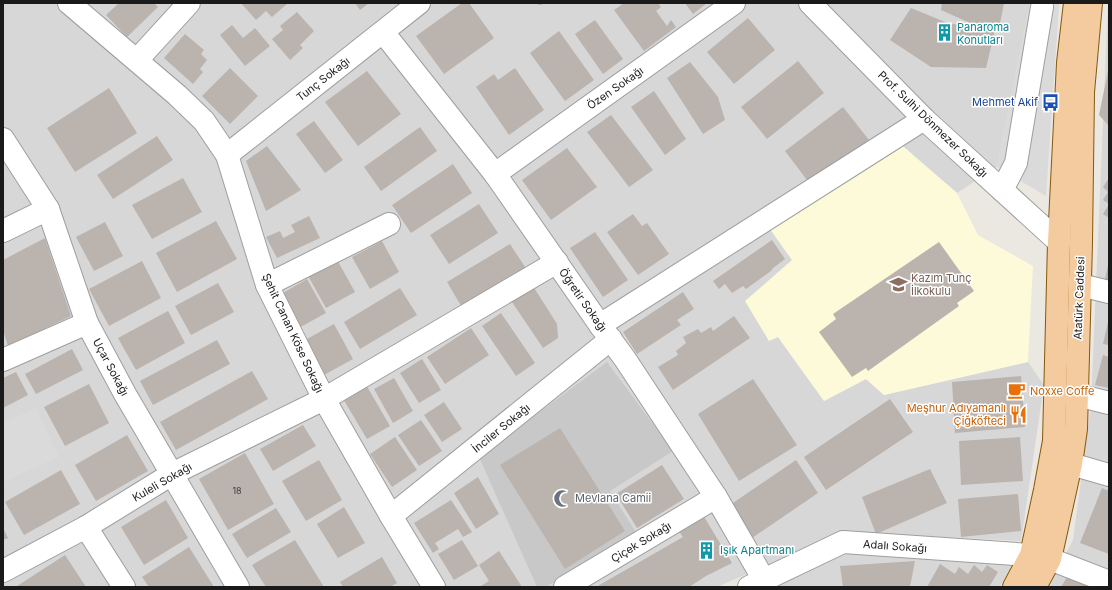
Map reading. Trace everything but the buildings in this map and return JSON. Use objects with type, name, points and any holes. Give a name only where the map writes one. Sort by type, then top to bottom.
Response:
[{"type":"main road","name":"Atatürk Caddesi","points":[[1014,587],[1041,557],[1046,490],[1054,441],[1059,242],[1068,63],[1075,3]]},
{"type":"main road","name":"Atatürk Caddesi","points":[[1035,587],[1041,557],[1071,464],[1076,429],[1083,92],[1091,3]]},
{"type":"street","name":"Şehit Canan Köse Sokağı","points":[[69,3],[177,95],[204,122],[227,155],[267,285],[324,398],[391,516],[434,587]]},
{"type":"street","points":[[137,60],[189,3]]},
{"type":"street","name":"Tunç Sokağı","points":[[227,155],[420,3]]},
{"type":"street","name":"Özen Sokağı","points":[[495,174],[734,3]]},
{"type":"street","name":"Prof. Sulhi Dönmezer Sokağı","points":[[810,3],[924,119],[1059,242]]},
{"type":"street","points":[[1002,190],[1016,163],[1042,7]]},
{"type":"street","name":"Öğretir Sokağı","points":[[383,32],[495,174],[625,359],[716,496],[756,583]]},
{"type":"street","name":"İnciler Sokağı","points":[[391,516],[605,332],[924,119]]},
{"type":"street","name":"Uçar Sokağı","points":[[3,139],[48,209],[87,323],[125,394],[238,587]]},
{"type":"street","points":[[3,231],[48,209]]},
{"type":"street","points":[[267,285],[389,224]]},
{"type":"street","name":"Kuleli Sokağı","points":[[3,571],[86,527],[172,474],[324,398],[557,262]]},
{"type":"street","points":[[1080,286],[1109,292]]},
{"type":"street","points":[[3,360],[87,323]]},
{"type":"street","points":[[1077,395],[1109,403]]},
{"type":"street","points":[[1071,464],[1109,475]]},
{"type":"street","name":"Çiçek Sokağı","points":[[565,587],[716,496]]},
{"type":"street","points":[[86,527],[124,587]]},
{"type":"street","name":"Adalı Sokağı","points":[[756,583],[842,542],[1041,557],[1109,582]]},
{"type":"shaded area","points":[[3,3],[1030,3],[997,167],[957,193],[898,142],[768,225],[792,260],[769,340],[778,337],[824,401],[866,379],[884,395],[1028,362],[1044,385],[1021,541],[843,532],[717,587],[3,587]]},
{"type":"shaded area","points":[[1030,3],[1059,3],[1059,5]]},
{"type":"shaded area","points":[[1030,3],[1059,5],[1046,196],[997,167]]},
{"type":"shaded area","points":[[1108,3],[1109,587],[1049,587],[1073,540],[1091,405]]},
{"type":"shaded area","name":"Kazım Tunç İlkokulu","points":[[898,142],[957,193],[978,235],[1033,266],[1028,362],[884,395],[866,379],[824,401],[778,337],[769,341],[745,301],[792,260],[767,225]]},
{"type":"shaded area","points":[[607,362],[673,451],[610,491],[639,537],[545,587],[537,587],[479,457]]},
{"type":"shaded area","points":[[36,408],[59,457],[3,482],[3,423]]},
{"type":"shaded area","points":[[847,549],[1014,561],[1000,587],[775,587]]},
{"type":"place","name":"Panaroma Konutları","points":[[944,33]]},
{"type":"place","name":"Mehmet Akif","points":[[1051,102]]},
{"type":"place","name":"Kazım Tunç İlkokulu","points":[[898,284]]},
{"type":"place","name":"Noxxe Coffe","points":[[1017,391]]},
{"type":"place","name":"Meşhur Adıyamanlı Çiğköfteci","points":[[1019,414]]},
{"type":"place","name":"Mevlana Camii","points":[[562,498]]},
{"type":"place","name":"Işık Apartmanı","points":[[707,550]]}]
